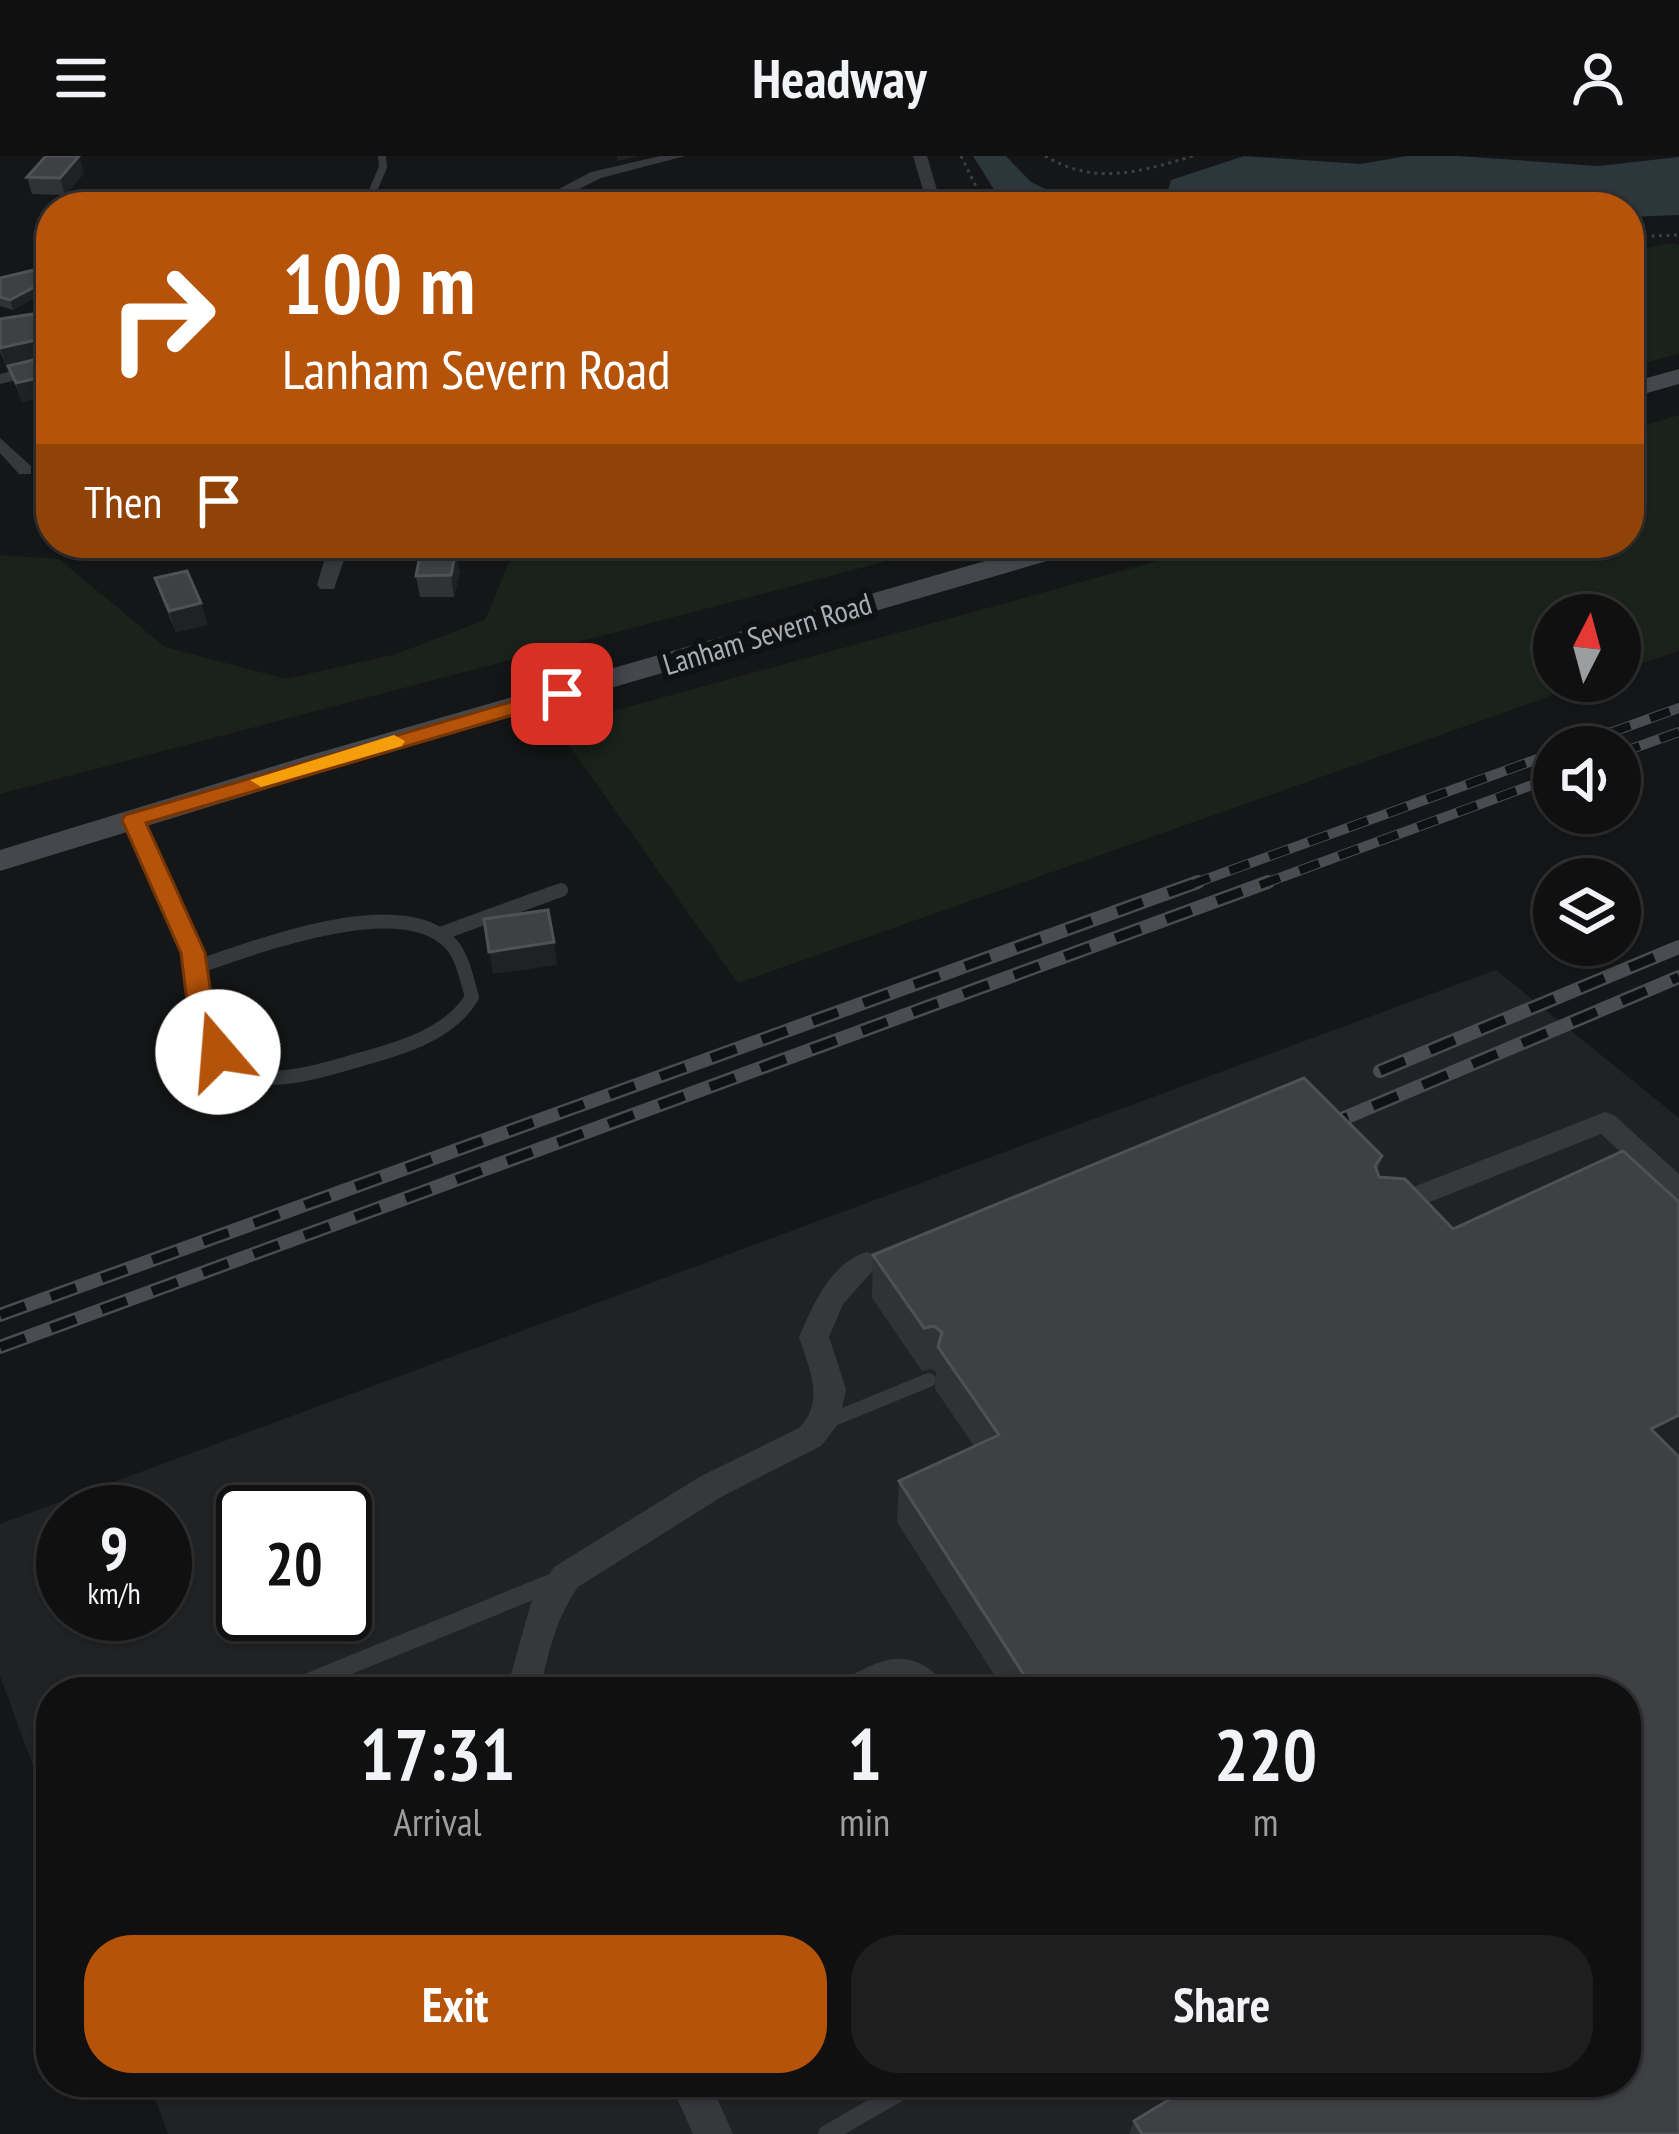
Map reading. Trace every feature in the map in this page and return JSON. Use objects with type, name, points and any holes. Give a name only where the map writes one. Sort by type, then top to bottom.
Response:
[{"type":"main road","points":[[1644,386],[1679,376]]},
{"type":"main road","name":"Lanham Severn Road","points":[[0,861],[318,763],[1026,558]]},
{"type":"main road","name":"Lanham Severn Road","points":[[0,841],[318,763]]},
{"type":"street","points":[[562,192],[596,175],[678,156]]},
{"type":"street","points":[[920,156],[931,192]]},
{"type":"street","points":[[0,379],[36,371]]},
{"type":"street","points":[[0,442],[25,470]]},
{"type":"street","points":[[327,585],[335,558]]},
{"type":"street","points":[[1379,1212],[1605,1122],[1679,1190]]},
{"type":"street","points":[[526,1677],[548,1603],[566,1577],[712,1486],[810,1437],[824,1423],[831,1389],[814,1337],[831,1297],[866,1263]]},
{"type":"street","points":[[697,2097],[713,2134]]},
{"type":"lane","points":[[372,192],[383,167],[382,156]]},
{"type":"lane","points":[[133,820],[196,967],[199,994],[226,1065],[251,1075],[293,1075],[410,1042],[460,1017],[472,997],[458,957],[440,934],[411,924],[359,923],[196,967]]},
{"type":"lane","points":[[440,934],[561,890]]},
{"type":"lane","points":[[824,1423],[929,1380]]},
{"type":"lane","points":[[321,1677],[566,1577]]},
{"type":"lane","points":[[871,1677],[913,1665],[931,1677]]},
{"type":"lane","points":[[827,2134],[850,2128],[894,2097]]},
{"type":"path","points":[[961,156],[979,192]]},
{"type":"path","points":[[1046,156],[1068,170],[1116,179],[1193,156]]},
{"type":"path","points":[[1644,236],[1679,235]]},
{"type":"shaded area","points":[[973,156],[1006,156],[1031,182],[1052,192],[996,192]]},
{"type":"shaded area","points":[[1244,156],[1361,164],[1407,156],[1458,156],[1598,166],[1679,157],[1679,215],[1644,216],[1644,192],[1167,192],[1171,180]]},
{"type":"shaded area","points":[[1679,245],[1679,354],[1644,363],[1644,249]]},
{"type":"shaded area","points":[[1679,415],[1679,651],[1641,664],[1641,594],[1533,594],[1534,702],[738,983],[556,727],[1169,558],[1644,558],[1644,426]]},
{"type":"shaded area","points":[[0,555],[59,559],[165,647],[286,679],[396,654],[485,620],[511,558],[899,558],[0,794]]},
{"type":"shaded area","points":[[1496,970],[1679,1118],[1679,2134],[168,2134],[154,2097],[1641,2097],[1641,1677],[36,1677],[36,1774],[0,1676],[0,1524],[36,1511],[36,1641],[192,1641],[192,1485],[105,1485]]},
{"type":"building","points":[[46,156],[79,156],[60,178],[27,177]]},
{"type":"building","points":[[36,270],[36,286],[10,300],[0,297],[0,278]]},
{"type":"building","points":[[33,314],[36,340],[0,348],[0,319]]},
{"type":"building","points":[[36,359],[36,381],[16,383],[8,366]]},
{"type":"building","points":[[419,558],[454,558],[451,575],[416,576]]},
{"type":"building","points":[[187,571],[201,603],[169,611],[155,578]]},
{"type":"building","points":[[548,910],[554,942],[489,952],[484,919]]},
{"type":"building","points":[[1304,1078],[1382,1156],[1375,1166],[1379,1177],[1405,1179],[1453,1229],[1623,1151],[1679,1202],[1679,1415],[1651,1429],[1679,1457],[1679,2134],[1142,2134],[1134,2121],[1173,2097],[1641,2097],[1641,1677],[1025,1677],[899,1481],[999,1435],[938,1347],[942,1332],[934,1326],[924,1328],[873,1255]]},
{"type":"railway","points":[[1629,726],[1679,708]]},
{"type":"railway","points":[[1641,746],[1679,732]]},
{"type":"railway","points":[[1190,885],[1533,761]]},
{"type":"railway","points":[[1260,885],[1533,785]]},
{"type":"railway","points":[[0,1315],[1198,882]]},
{"type":"railway","points":[[0,1347],[1268,882]]},
{"type":"railway","points":[[1380,1071],[1679,947]]},
{"type":"railway","points":[[1323,1127],[1679,977]]},
{"type":"slow traffic","points":[[261,780],[394,741]]},
{"type":"route","points":[[218,1052],[199,994],[193,953],[133,820],[562,694]]}]
